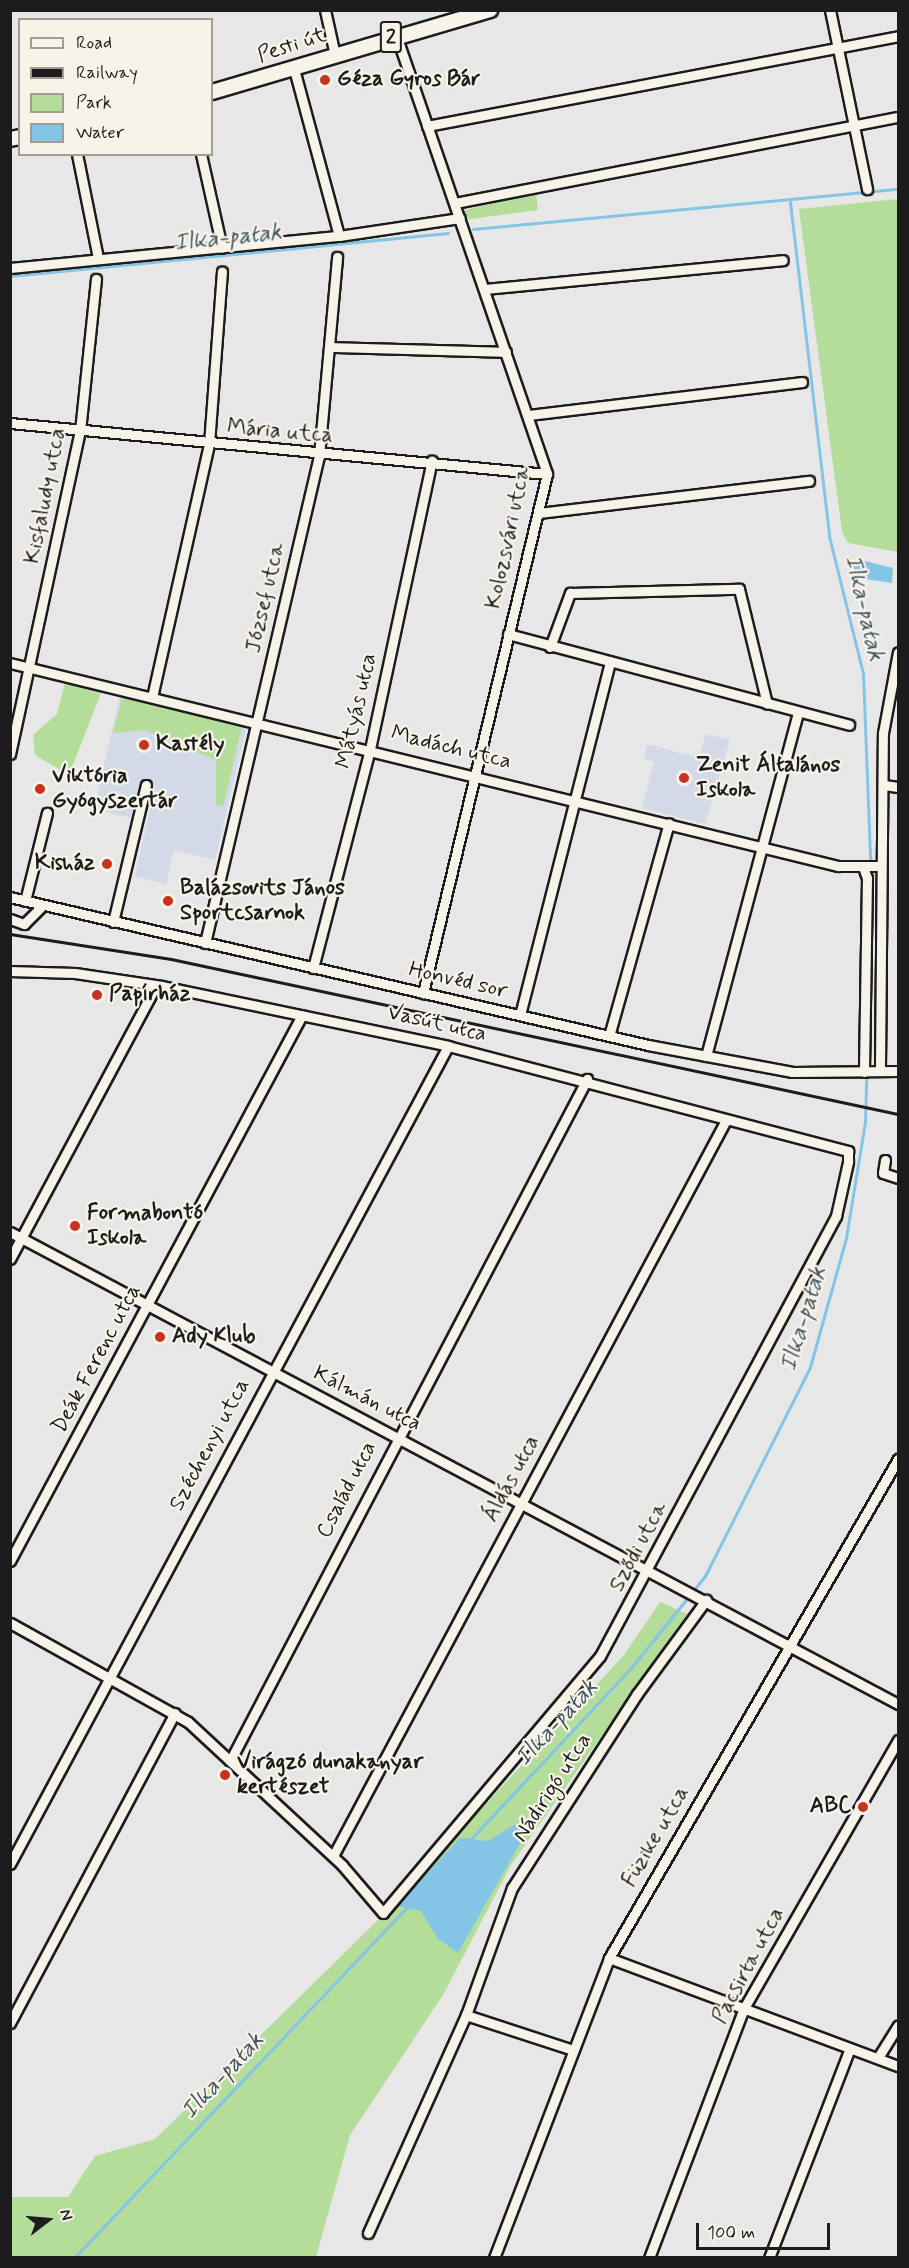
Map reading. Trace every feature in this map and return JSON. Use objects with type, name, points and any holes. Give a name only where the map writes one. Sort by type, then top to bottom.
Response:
[{"type":"main road","name":"Pesti út","points":[[213,92],[294,69],[396,35],[490,10]]},
{"type":"street","points":[[325,10],[335,55]]},
{"type":"street","points":[[830,10],[867,189]]},
{"type":"street","name":"Kolozsvári utca","points":[[396,35],[529,415],[547,474],[473,774],[423,993]]},
{"type":"street","points":[[427,126],[837,45],[898,36]]},
{"type":"street","points":[[294,69],[339,236]]},
{"type":"street","points":[[455,203],[898,117]]},
{"type":"street","points":[[77,156],[99,258]]},
{"type":"street","points":[[201,156],[222,248]]},
{"type":"street","points":[[10,268],[461,222]]},
{"type":"street","name":"József utca","points":[[205,943],[259,721],[319,456],[331,348],[337,257]]},
{"type":"street","points":[[484,289],[783,260]]},
{"type":"street","points":[[152,697],[209,444],[222,271]]},
{"type":"street","name":"Kisfaludy utca","points":[[10,754],[31,669],[80,431],[96,279]]},
{"type":"street","points":[[331,348],[506,352]]},
{"type":"street","points":[[529,415],[802,382]]},
{"type":"street","name":"Mária utca","points":[[10,423],[319,456],[432,461],[547,474]]},
{"type":"street","name":"Mátyás utca","points":[[313,968],[370,749],[432,461]]},
{"type":"street","points":[[539,513],[809,481]]},
{"type":"street","points":[[549,646],[570,593],[740,590],[767,704]]},
{"type":"street","points":[[508,634],[849,725]]},
{"type":"street","points":[[871,1071],[871,867],[884,785],[883,733],[898,652]]},
{"type":"street","points":[[520,1016],[610,661]]},
{"type":"street","name":"Madách utca","points":[[10,663],[575,798],[838,866],[871,867]]},
{"type":"street","points":[[706,1056],[798,713]]},
{"type":"street","points":[[113,922],[146,785]]},
{"type":"street","points":[[884,785],[898,787]]},
{"type":"street","points":[[25,901],[47,813]]},
{"type":"street","points":[[609,1036],[669,823]]},
{"type":"street","points":[[871,867],[867,878],[871,1071]]},
{"type":"street","name":"Honvéd sor","points":[[10,897],[520,1016],[706,1056],[792,1072],[898,1071]]},
{"type":"street","points":[[10,920],[24,924],[42,906]]},
{"type":"street","name":"Vasút utca","points":[[10,971],[75,972],[156,985],[448,1046],[587,1079],[726,1120],[848,1151]]},
{"type":"street","points":[[10,1259],[156,985]]},
{"type":"street","name":"Deák Ferenc utca","points":[[10,1562],[302,1015]]},
{"type":"street","name":"Széchenyi utca","points":[[10,1864],[448,1046]]},
{"type":"street","name":"Család utca","points":[[230,1761],[397,1436],[587,1079]]},
{"type":"street","name":"Áldás utca","points":[[333,1856],[726,1120]]},
{"type":"street","name":"Sződi utca","points":[[333,1856],[383,1913],[600,1656],[650,1569],[836,1216],[848,1151]]},
{"type":"street","points":[[885,1160],[883,1173],[898,1178]]},
{"type":"street","name":"Kálmán utca","points":[[10,1233],[677,1583],[701,1598],[791,1642],[898,1704]]},
{"type":"street","name":"Füzike utca","points":[[494,2258],[609,1958],[898,1459]]},
{"type":"street","name":"Nádirigó utca","points":[[369,2234],[466,2015],[512,1888],[701,1598]]},
{"type":"street","points":[[10,1623],[175,1713],[333,1856]]},
{"type":"street","points":[[10,2023],[175,1713]]},
{"type":"street","name":"Pacsirta utca","points":[[650,2258],[744,2008],[898,1740]]},
{"type":"street","points":[[609,1958],[744,2008],[849,2051],[879,2056],[898,2066]]},
{"type":"street","points":[[466,2015],[573,2050]]},
{"type":"street","points":[[879,2056],[898,2026]]},
{"type":"street","points":[[769,2258],[849,2051]]},
{"type":"shaded area","points":[[120,695],[247,724],[215,860],[174,850],[166,884],[135,876],[155,787],[139,783],[131,818],[94,810]]},
{"type":"shaded area","name":"Zenit Általános Iskola","points":[[706,734],[730,740],[705,824],[642,808],[654,762],[644,759],[647,744],[699,758]]},
{"type":"green space","points":[[536,193],[538,210],[464,220],[461,211]]},
{"type":"green space","points":[[898,199],[898,552],[848,543],[842,532],[799,209]]},
{"type":"green space","points":[[65,683],[101,693],[71,770],[62,771],[35,755],[33,735],[57,714]]},
{"type":"green space","points":[[122,698],[242,726],[223,807],[216,804],[216,760],[145,730],[113,733]]},
{"type":"green space","points":[[660,1602],[687,1614],[511,1865],[443,1995],[350,2135],[316,2257],[11,2258],[11,2197],[68,2197],[95,2156],[155,2139],[380,1918],[624,1655]]},
{"type":"water","points":[[861,560],[893,568],[892,583],[852,577],[853,565]]},
{"type":"water","points":[[522,1820],[527,1831],[458,1953],[437,1938],[421,1911],[397,1906],[460,1838],[488,1841]]},
{"type":"waterway","name":"Ilka-patak","points":[[473,229],[898,189]]},
{"type":"waterway","name":"Ilka-patak","points":[[790,202],[829,536],[863,673],[871,879]]},
{"type":"waterway","name":"Ilka-patak","points":[[10,276],[448,233]]},
{"type":"waterway","name":"Ilka-patak","points":[[469,1841],[631,1668],[705,1576],[810,1367],[846,1238],[865,1122],[871,901]]},
{"type":"waterway","name":"Ilka-patak","points":[[74,2258],[407,1907]]},
{"type":"railway","points":[[10,934],[171,959],[898,1114]]},
{"type":"place","name":"Géza Gyros Bár","points":[[325,80]]},
{"type":"place","name":"Kastély","points":[[144,745]]},
{"type":"place","name":"Zenit Általános Iskola","points":[[684,778]]},
{"type":"place","name":"Viktória Gyógyszertár","points":[[40,789]]},
{"type":"place","name":"Kisház","points":[[107,864]]},
{"type":"place","name":"Balázsovits János Sportcsarnok","points":[[168,901]]},
{"type":"place","name":"Papírház","points":[[97,995]]},
{"type":"place","name":"Formabontó Iskola","points":[[75,1226]]},
{"type":"place","name":"Ady Klub","points":[[160,1337]]},
{"type":"place","name":"Virágzó dunakanyar kertészet","points":[[225,1775]]},
{"type":"place","name":"ABC","points":[[863,1807]]}]
